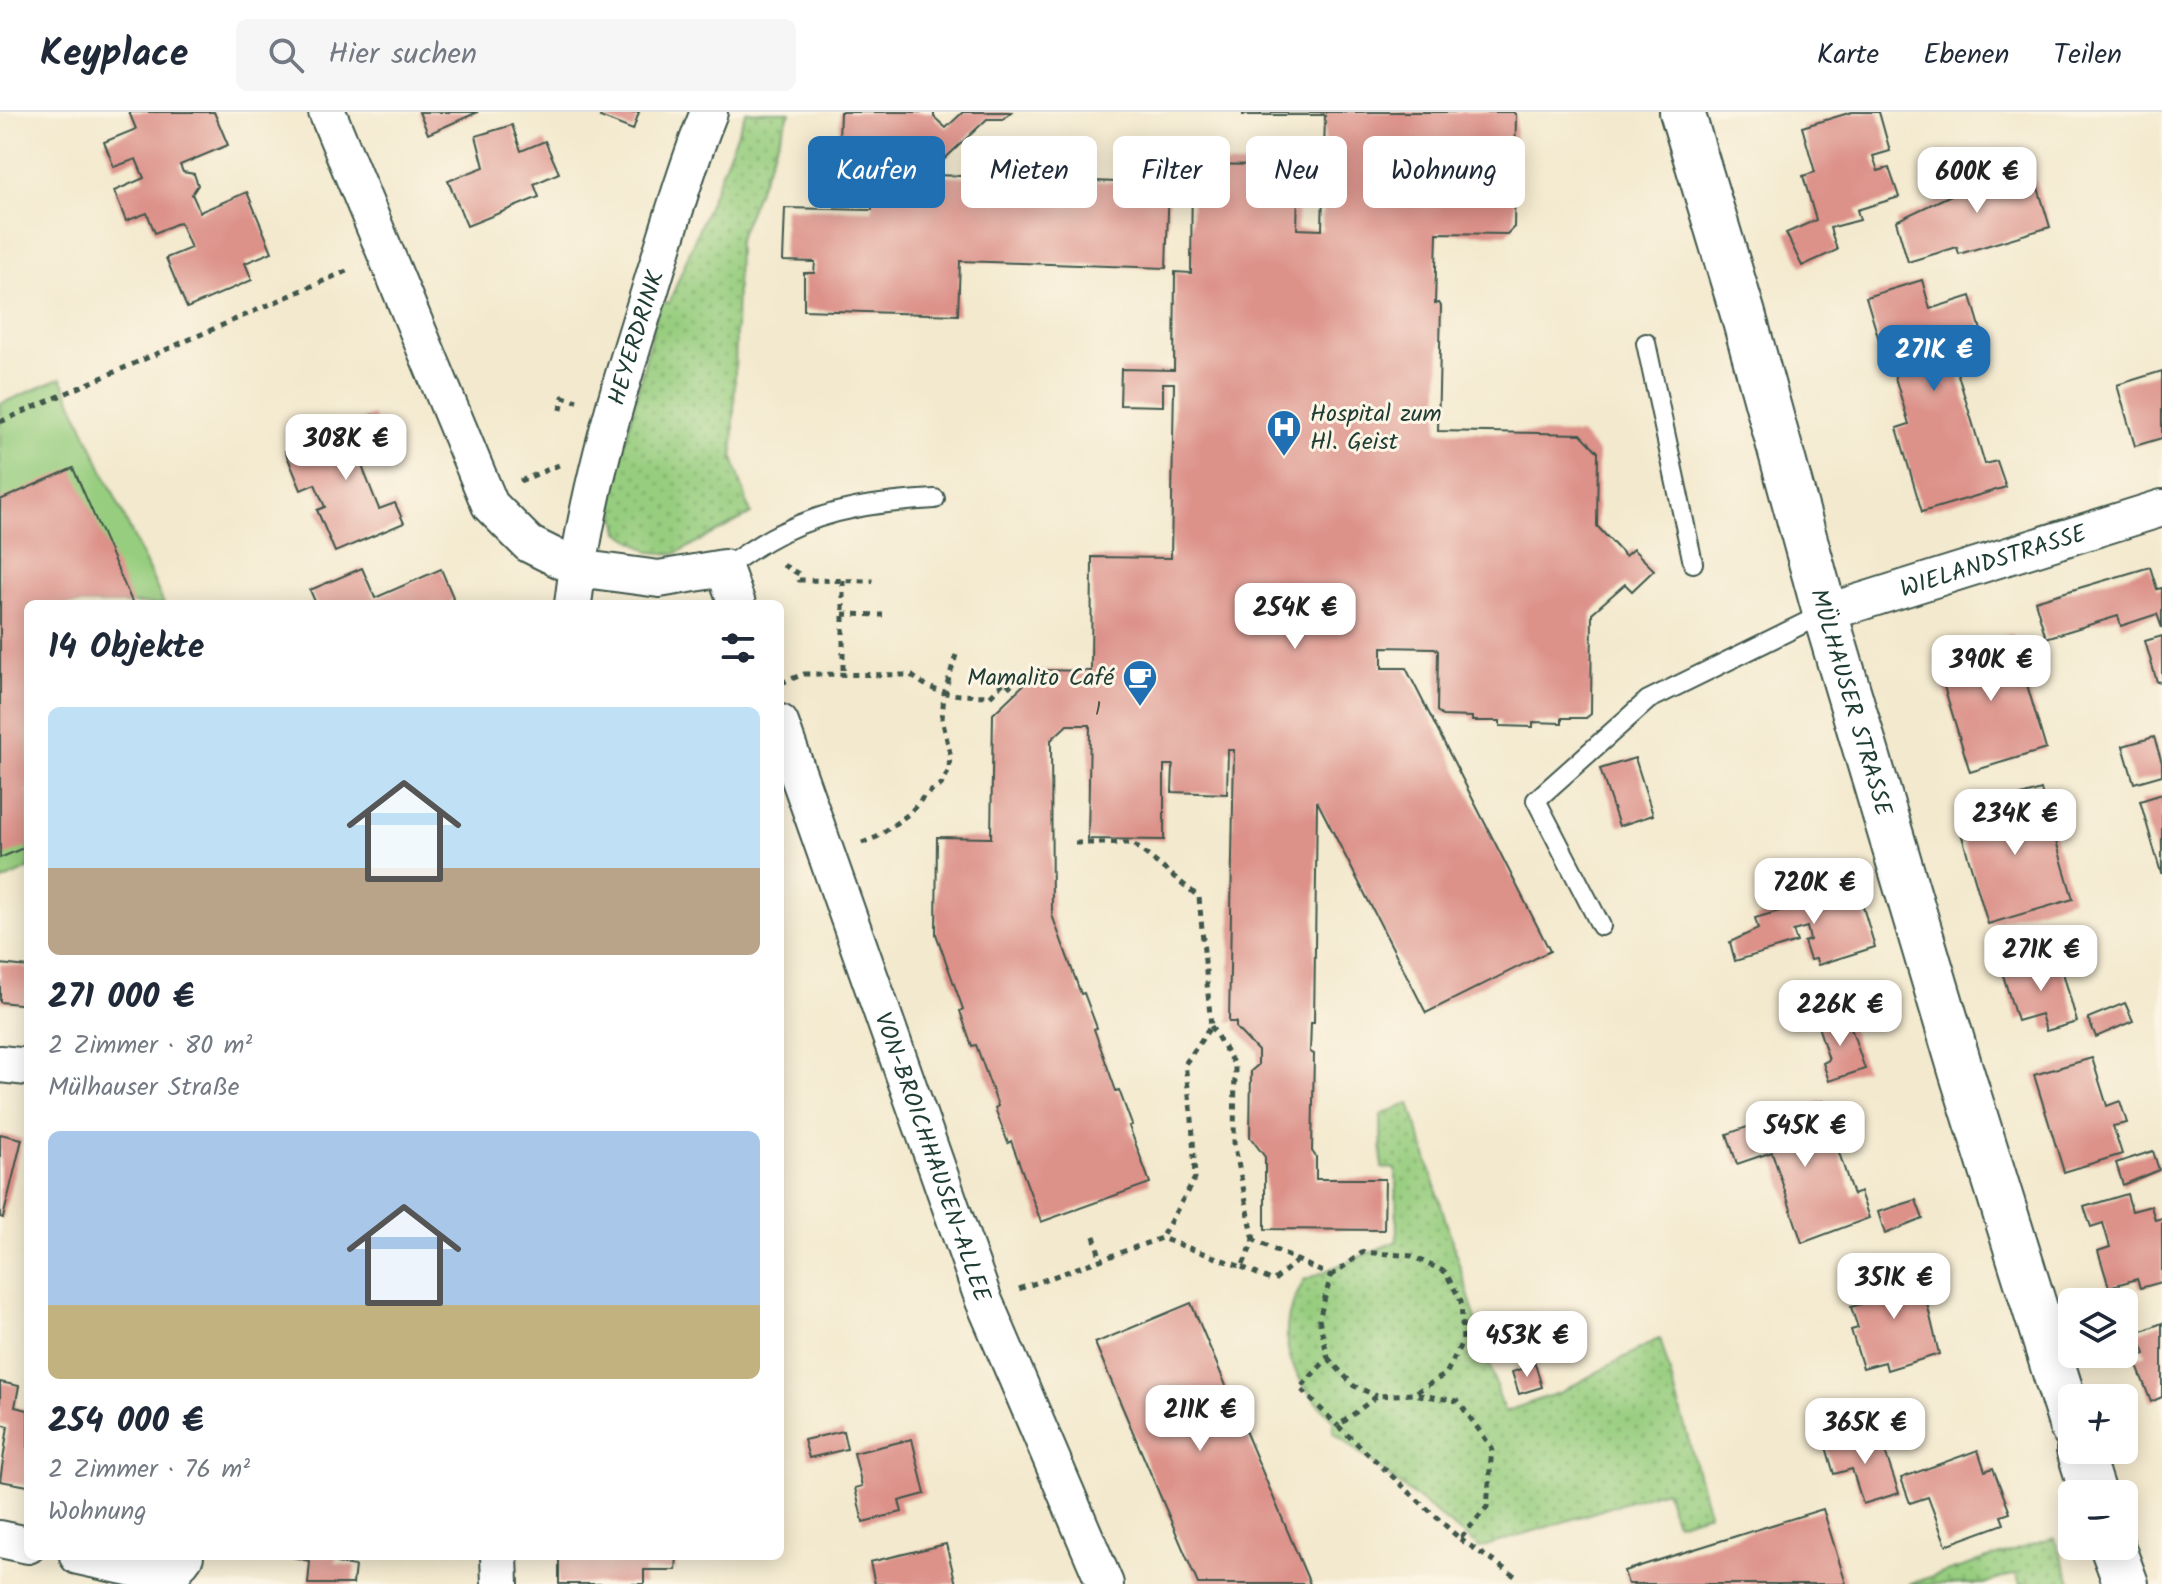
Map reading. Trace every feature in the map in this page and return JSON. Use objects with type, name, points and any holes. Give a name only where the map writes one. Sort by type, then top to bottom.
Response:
[{"type":"street","points":[[327,112],[490,505],[529,544],[577,568],[659,579],[739,558],[737,600]]},
{"type":"street","name":"HEYERDRINK","points":[[573,600],[577,568],[612,410],[691,157],[709,112]]},
{"type":"street","name":"MÜLHAUSER STRASSE","points":[[1682,112],[1743,314],[1825,613],[1961,1071],[2059,1384]]},
{"type":"street","name":"WIELANDSTRASSE","points":[[1825,613],[2162,508]]},
{"type":"street","name":"VON-BROICHHAUSEN-ALLEE","points":[[784,734],[984,1301],[1105,1584]]},
{"type":"street","points":[[0,1064],[24,1067]]},
{"type":"street","points":[[0,1539],[24,1544]]},
{"type":"street","points":[[96,1560],[170,1576],[182,1560]]},
{"type":"street","points":[[499,1560],[500,1584]]},
{"type":"street","points":[[2117,1560],[2126,1584]]},
{"type":"lane","points":[[1646,343],[1693,563]]},
{"type":"lane","points":[[739,558],[782,532],[832,512],[880,502],[935,499]]},
{"type":"lane","points":[[1601,926],[1536,800],[1648,700],[1825,613]]},
{"type":"path","points":[[0,422],[385,254]]},
{"type":"path","points":[[486,495],[604,447]]},
{"type":"path","points":[[739,558],[799,574],[799,580],[873,581]]},
{"type":"path","points":[[843,580],[843,675]]},
{"type":"path","points":[[843,614],[883,615]]},
{"type":"path","points":[[828,857],[877,837],[941,785],[949,770],[950,753],[942,719],[944,694],[956,655]]},
{"type":"path","points":[[784,682],[804,674],[911,675],[924,686],[944,694],[990,696],[1005,681],[1016,692]]},
{"type":"path","points":[[1075,843],[1132,843],[1199,897],[1211,1026],[1235,1066],[1234,1143],[1254,1240],[1242,1267]]},
{"type":"path","points":[[1161,1238],[1195,1178],[1185,1064],[1211,1026]]},
{"type":"path","points":[[1094,1236],[1101,1260]]},
{"type":"path","points":[[984,1301],[1161,1238],[1273,1281],[1298,1260]]},
{"type":"path","points":[[1254,1240],[1331,1276]]},
{"type":"path","points":[[1413,1394],[1446,1374],[1463,1340],[1461,1301],[1445,1272],[1412,1256],[1363,1252],[1331,1276],[1319,1319],[1328,1358],[1354,1386],[1377,1396],[1413,1394],[1458,1401],[1492,1448],[1487,1507],[1460,1539]]},
{"type":"path","points":[[1328,1358],[1300,1388],[1460,1539],[1515,1576]]},
{"type":"path","points":[[1338,1426],[1377,1396]]},
{"type":"green space","points":[[746,112],[790,112],[738,240],[733,458],[751,514],[675,554],[650,552],[619,532],[612,494],[660,301],[669,303]]},
{"type":"green space","points":[[61,378],[162,600],[24,600],[24,871],[0,882],[0,404]]},
{"type":"green space","points":[[1410,1103],[1504,1412],[1561,1392],[1660,1338],[1709,1513],[1676,1523],[1665,1490],[1480,1548],[1333,1432],[1334,1421],[1305,1386],[1291,1361],[1287,1347],[1289,1315],[1304,1280],[1397,1241],[1396,1169],[1382,1168],[1381,1115]]},
{"type":"green space","points":[[2054,1538],[2058,1560],[2063,1560],[2072,1584],[2020,1584],[2016,1574],[1983,1584],[1908,1584]]},
{"type":"building","points":[[129,112],[214,112],[228,145],[180,165],[183,172],[194,174],[198,185],[192,194],[200,212],[247,192],[272,252],[245,263],[252,280],[187,308],[166,258],[191,248],[180,222],[155,233],[147,213],[126,221],[114,191],[144,178],[136,159],[114,167],[104,142],[136,129]]},
{"type":"building","points":[[419,112],[478,112],[428,134]]},
{"type":"building","points":[[602,112],[639,112],[633,130],[600,117]]},
{"type":"building","points":[[840,112],[934,112],[934,117],[946,128],[963,112],[1011,112],[1003,119],[987,119],[969,136],[961,136],[961,144],[945,159],[945,136],[839,136]]},
{"type":"building","points":[[1243,112],[1513,112],[1516,115],[1516,136],[1363,136],[1363,208],[1514,208],[1514,227],[1507,234],[1437,233],[1435,304],[1441,306],[1438,431],[1581,434],[1598,452],[1597,526],[1625,556],[1633,549],[1654,570],[1632,591],[1625,584],[1592,613],[1591,714],[1586,718],[1562,718],[1562,723],[1533,722],[1533,727],[1500,726],[1500,721],[1472,721],[1472,717],[1442,716],[1437,711],[1438,651],[1435,648],[1382,647],[1382,668],[1406,668],[1550,951],[1426,1013],[1317,801],[1314,1023],[1311,1023],[1310,1052],[1314,1054],[1312,1151],[1316,1157],[1316,1179],[1385,1179],[1384,1230],[1265,1229],[1265,1157],[1250,1137],[1251,1071],[1258,1065],[1258,1051],[1236,1028],[1236,1022],[1229,1022],[1234,750],[1228,750],[1227,794],[1172,792],[1173,765],[1164,765],[1164,840],[1088,839],[1090,725],[1067,725],[1051,740],[1052,915],[1097,1028],[1094,1029],[1132,1125],[1129,1126],[1150,1183],[1041,1222],[1011,1141],[1008,1143],[995,1108],[998,1106],[976,1045],[972,1046],[960,1011],[963,1009],[936,934],[937,837],[991,838],[993,714],[1039,670],[1091,671],[1092,557],[1171,558],[1174,383],[1163,383],[1163,406],[1120,405],[1121,369],[1174,370],[1175,272],[1191,273],[1192,208],[1230,208],[1230,164],[1246,165],[1246,208],[1298,208],[1297,229],[1322,230],[1323,208],[1347,208],[1347,136],[1324,136],[1325,115],[1243,115]]},
{"type":"building","points":[[1852,112],[1879,112],[1890,151],[1873,156],[1878,171],[1889,168],[1899,197],[1857,210],[1860,220],[1830,228],[1837,250],[1802,266],[1786,233],[1816,220],[1803,176],[1815,172],[1802,127]]},
{"type":"building","points":[[512,125],[521,151],[545,141],[559,173],[534,184],[539,197],[467,226],[448,181],[484,167],[476,136]]},
{"type":"building","points":[[2029,158],[2050,227],[1959,254],[1957,247],[1908,262],[1896,221]]},
{"type":"building","points":[[945,175],[961,176],[961,208],[1097,208],[1097,181],[1113,182],[1113,208],[1168,208],[1166,268],[960,261],[958,315],[804,310],[804,273],[814,273],[815,262],[783,261],[785,208],[945,208]]},
{"type":"building","points":[[1922,280],[1930,309],[1971,296],[1985,344],[1952,355],[1985,464],[1997,461],[2006,487],[1922,512],[1897,428],[1909,424],[1893,371],[1889,373],[1866,297]]},
{"type":"building","points":[[2162,371],[2162,438],[2135,446],[2117,385]]},
{"type":"building","points":[[373,415],[390,454],[362,466],[379,509],[395,503],[404,523],[335,552],[317,510],[325,507],[315,484],[301,490],[285,451]]},
{"type":"building","points":[[73,468],[131,600],[24,600],[24,848],[0,858],[0,500]]},
{"type":"building","points":[[2150,567],[2157,589],[2162,588],[2162,628],[2157,614],[2121,626],[2118,616],[2046,638],[2035,601]]},
{"type":"building","points":[[362,568],[375,598],[441,569],[453,597],[452,600],[314,600],[310,590]]},
{"type":"building","points":[[2012,634],[2046,749],[1970,772],[1935,657]]},
{"type":"building","points":[[2162,636],[2162,681],[2157,682],[2145,641]]},
{"type":"building","points":[[2154,737],[2162,763],[2162,775],[2134,783],[2123,746]]},
{"type":"building","points":[[1635,758],[1653,815],[1619,826],[1600,769]]},
{"type":"building","points":[[2041,790],[2073,899],[1988,924],[1956,816]]},
{"type":"building","points":[[2162,794],[2162,873],[2161,873],[2140,801]]},
{"type":"building","points":[[1854,877],[1875,947],[1818,965],[1816,959],[1810,960],[1804,942],[1810,940],[1807,927],[1793,931],[1797,942],[1735,961],[1730,942],[1758,929],[1755,918],[1800,905],[1797,895]]},
{"type":"building","points":[[2058,955],[2077,1022],[2046,1031],[2041,1014],[2017,1021],[2002,972]]},
{"type":"building","points":[[0,964],[24,967],[24,1005],[0,1002]]},
{"type":"building","points":[[2125,1003],[2133,1021],[2096,1037],[2088,1018]]},
{"type":"building","points":[[1846,1013],[1865,1069],[1829,1081],[1823,1063],[1829,1060],[1817,1023]]},
{"type":"building","points":[[2092,1058],[2107,1106],[2120,1101],[2127,1123],[2113,1126],[2122,1154],[2064,1172],[2034,1075]]},
{"type":"building","points":[[1822,1101],[1853,1195],[1860,1192],[1869,1218],[1802,1243],[1772,1152],[1737,1164],[1727,1134]]},
{"type":"building","points":[[0,1134],[22,1139],[3,1218],[0,1217]]},
{"type":"building","points":[[2153,1151],[2159,1170],[2123,1185],[2116,1163]]},
{"type":"building","points":[[2127,1194],[2132,1211],[2151,1206],[2155,1220],[2162,1218],[2162,1282],[2140,1288],[2137,1279],[2109,1287],[2098,1251],[2110,1247],[2103,1223],[2091,1227],[2084,1207]]},
{"type":"building","points":[[1916,1200],[1923,1219],[1885,1234],[1878,1212]]},
{"type":"building","points":[[1898,1269],[1901,1279],[1922,1272],[1931,1301],[1927,1303],[1939,1354],[1887,1370],[1885,1362],[1863,1368],[1851,1330],[1858,1328],[1851,1307],[1864,1303],[1857,1282]]},
{"type":"building","points":[[1191,1303],[1310,1584],[1198,1584],[1095,1343]]},
{"type":"building","points":[[2162,1323],[2162,1397],[2151,1402],[2138,1368],[2138,1357],[2145,1354],[2138,1333]]},
{"type":"building","points":[[1535,1364],[1542,1387],[1519,1394],[1512,1372]]},
{"type":"building","points":[[0,1382],[19,1386],[15,1407],[24,1409],[24,1485],[0,1481],[8,1426],[0,1424]]},
{"type":"building","points":[[843,1431],[847,1449],[809,1458],[804,1440]]},
{"type":"building","points":[[1878,1431],[1899,1493],[1863,1504],[1852,1469],[1834,1474],[1826,1447]]},
{"type":"building","points":[[912,1439],[925,1494],[899,1501],[902,1512],[863,1522],[855,1488],[862,1486],[854,1453]]},
{"type":"building","points":[[1978,1450],[1985,1471],[1993,1468],[2010,1513],[2001,1516],[2004,1524],[1946,1545],[1928,1497],[1910,1503],[1901,1478]]},
{"type":"building","points":[[1823,1509],[1846,1584],[1628,1584],[1624,1571]]},
{"type":"building","points":[[946,1544],[956,1584],[875,1584],[870,1562]]},
{"type":"building","points":[[305,1560],[336,1560],[336,1563],[355,1566],[353,1584],[308,1584],[310,1561]]},
{"type":"building","points":[[559,1560],[677,1560],[676,1570],[644,1570],[644,1584],[559,1584]]},
{"type":"place","name":"Hospital zum Hl. Geist","points":[[1284,458]]},
{"type":"place","name":"Mamalito Café","points":[[1140,708]]}]
